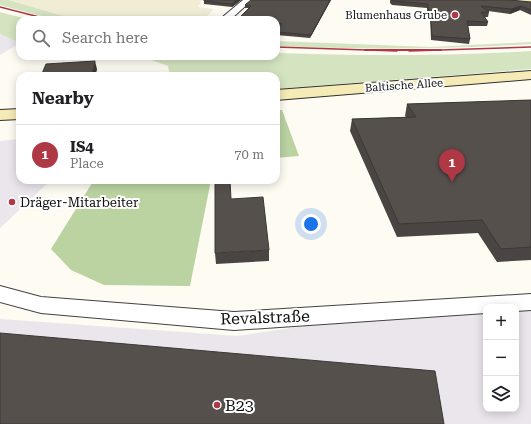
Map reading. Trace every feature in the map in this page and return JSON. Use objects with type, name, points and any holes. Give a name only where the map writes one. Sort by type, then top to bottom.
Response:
[{"type":"main road","points":[[509,0],[531,2]]},
{"type":"main road","name":"Baltische Allee","points":[[280,95],[531,75]]},
{"type":"main road","points":[[0,116],[16,114]]},
{"type":"street","points":[[229,16],[248,0]]},
{"type":"street","name":"Revalstraße","points":[[0,294],[41,305],[234,321],[531,302]]},
{"type":"shaded area","points":[[9,0],[202,0],[198,7],[214,9],[207,16],[65,16]]},
{"type":"shaded area","points":[[0,34],[16,41],[16,45],[0,55]]},
{"type":"shaded area","name":"Dräger-Mitarbeiter","points":[[16,139],[16,184],[47,184],[0,228],[0,141]]},
{"type":"shaded area","points":[[531,302],[531,424],[0,424],[0,319],[238,336],[412,310],[483,305],[483,412],[519,412],[519,304],[501,304]]},
{"type":"green space","points":[[0,0],[9,0],[65,16],[42,16],[0,5]]},
{"type":"green space","points":[[0,12],[16,16],[16,41],[0,34]]},
{"type":"green space","points":[[280,41],[431,47],[531,42],[531,44],[467,47],[340,48],[280,46]]},
{"type":"green space","points":[[531,51],[531,69],[280,89],[280,72],[169,72],[168,66],[151,60],[280,60],[280,53],[435,55]]},
{"type":"green space","points":[[280,110],[282,110],[299,156],[280,158]]},
{"type":"green space","points":[[92,184],[210,184],[190,286],[104,285],[71,270],[51,249]]},
{"type":"building","points":[[204,0],[237,0],[232,4]]},
{"type":"building","points":[[251,0],[330,0],[311,35],[280,32],[280,27],[282,24],[280,24],[280,16],[241,16],[251,6],[245,5]]},
{"type":"building","points":[[392,0],[510,0],[531,2],[531,10],[521,6],[511,9],[481,6],[489,12],[481,12],[488,22],[467,21],[470,39],[432,36],[430,10],[428,10],[428,4]]},
{"type":"building","points":[[95,61],[93,72],[43,72],[46,64]]},
{"type":"building","points":[[531,100],[531,247],[501,249],[482,220],[399,224],[352,119],[416,117],[407,104]]},
{"type":"building","points":[[215,184],[230,184],[231,199],[263,197],[269,250],[215,253]]},
{"type":"building","name":"B23","points":[[0,333],[435,371],[444,424],[0,424]]},
{"type":"railway","points":[[0,7],[35,16]]},
{"type":"railway","points":[[280,47],[367,50]]},
{"type":"railway","points":[[440,50],[531,47]]},
{"type":"railway","points":[[367,50],[440,50]]},
{"type":"railway","points":[[367,50],[397,51]]},
{"type":"railway","points":[[409,51],[440,50]]},
{"type":"place","name":"Blumenhaus Grube","points":[[455,15]]},
{"type":"place","name":"IS4","points":[[452,182]]},
{"type":"place","name":"Dräger-Mitarbeiter","points":[[12,202]]},
{"type":"place","name":"B23","points":[[217,405]]}]
